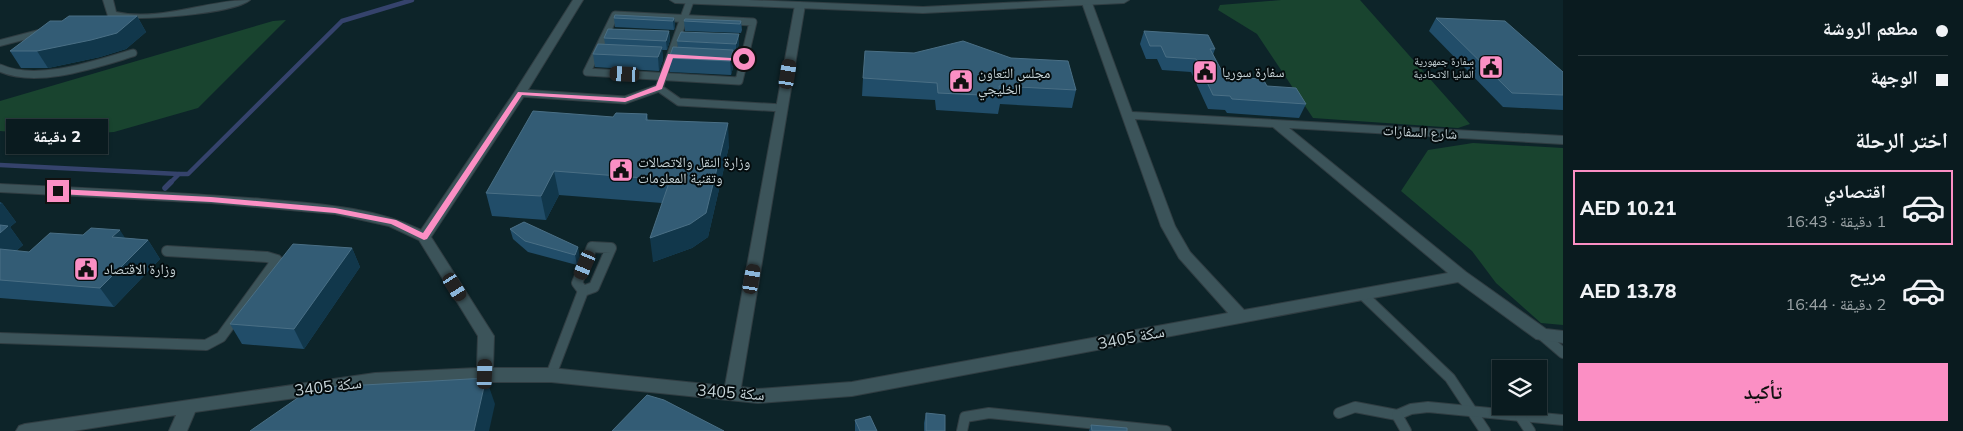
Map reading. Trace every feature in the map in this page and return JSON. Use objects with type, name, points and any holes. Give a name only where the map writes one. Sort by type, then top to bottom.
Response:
[{"type":"street","points":[[108,0],[107,15],[118,17],[140,17],[245,0]]},
{"type":"street","points":[[424,237],[520,93],[578,0]]},
{"type":"street","points":[[675,0],[923,10],[1124,0]]},
{"type":"street","points":[[1086,3],[1168,226],[1184,255],[1240,316]]},
{"type":"street","points":[[732,393],[800,5]]},
{"type":"street","points":[[0,43],[65,26]]},
{"type":"street","name":"شارع السفارات","points":[[1127,115],[1563,140]]},
{"type":"street","points":[[1277,124],[1461,276],[1542,336],[1563,337]]},
{"type":"street","points":[[0,188],[211,199],[335,210],[393,222],[424,237],[486,336],[485,374]]},
{"type":"street","name":"سكة 3405","points":[[25,431],[375,380],[485,374],[551,375],[758,396],[852,389],[1461,276]]},
{"type":"street","points":[[178,431],[189,406]]},
{"type":"lane","points":[[659,88],[690,1]]},
{"type":"lane","points":[[614,16],[753,22],[739,80],[587,72],[606,32],[614,16]]},
{"type":"lane","points":[[606,32],[615,33]]},
{"type":"lane","points":[[669,35],[686,36]]},
{"type":"lane","points":[[740,38],[749,39]]},
{"type":"lane","points":[[596,52],[606,53]]},
{"type":"lane","points":[[0,68],[11,73],[68,72],[133,53]]},
{"type":"lane","points":[[661,55],[680,56]]},
{"type":"lane","points":[[735,59],[744,59]]},
{"type":"lane","points":[[520,93],[625,100],[659,88]]},
{"type":"lane","points":[[659,88],[680,102],[782,108]]},
{"type":"lane","points":[[0,338],[206,344],[221,337],[277,260],[267,257],[167,251]]},
{"type":"lane","points":[[551,375],[583,290]]},
{"type":"lane","points":[[1363,295],[1450,378],[1485,431]]},
{"type":"lane","points":[[1542,336],[1563,353]]},
{"type":"lane","points":[[1339,413],[1355,407],[1397,415],[1411,409],[1428,407],[1563,420]]},
{"type":"lane","points":[[962,431],[965,417],[989,413],[1166,431]]},
{"type":"lane","points":[[1397,415],[1406,431]]},
{"type":"lane","points":[[1520,416],[1530,431]]},
{"type":"green space","points":[[1281,0],[1360,0],[1470,124],[1458,128],[1313,118],[1257,34],[1218,10],[1220,5]]},
{"type":"green space","points":[[286,20],[198,108],[114,132],[60,136],[0,131],[0,101],[273,21]]},
{"type":"green space","points":[[1473,143],[1563,148],[1563,325],[1541,323],[1496,283],[1472,251],[1401,191],[1428,150]]},
{"type":"building","points":[[615,15],[674,18],[673,21],[614,18]]},
{"type":"building","points":[[69,16],[137,16],[117,33],[37,51],[10,51],[50,21],[62,21]]},
{"type":"building","points":[[1436,18],[1505,21],[1563,72],[1563,95],[1512,93]]},
{"type":"building","points":[[685,19],[741,21],[740,24],[684,21]]},
{"type":"building","points":[[608,29],[669,31],[666,41],[604,38]]},
{"type":"building","points":[[1144,31],[1208,35],[1215,49],[1210,49],[1225,77],[1263,79],[1267,86],[1296,88],[1306,104],[1232,99],[1230,96],[1213,95],[1196,59],[1166,57],[1161,46],[1150,46]]},
{"type":"building","points":[[681,32],[739,34],[736,44],[677,41]]},
{"type":"building","points":[[963,41],[1011,58],[1068,61],[1076,90],[999,86],[1001,96],[938,93],[937,83],[863,78],[865,51],[914,53]]},
{"type":"building","points":[[598,44],[662,47],[658,57],[593,54]]},
{"type":"building","points":[[673,47],[733,50],[730,61],[669,58]]},
{"type":"building","name":"وزارة النقل والاتصالات وتقنية المعلومات","points":[[533,111],[613,117],[616,113],[647,114],[646,120],[728,123],[706,213],[690,224],[650,238],[670,180],[554,171],[541,196],[486,193]]},
{"type":"building","points":[[524,222],[578,247],[575,255],[525,241],[510,229]]},
{"type":"building","points":[[0,225],[8,226],[0,233]]},
{"type":"building","points":[[91,228],[120,230],[112,237],[148,240],[100,288],[0,280],[0,249],[29,252],[50,233],[83,235]]},
{"type":"building","points":[[293,244],[352,248],[294,329],[230,324]]},
{"type":"building","points":[[486,378],[474,431],[250,431],[312,388]]},
{"type":"building","points":[[647,395],[664,400],[724,431],[612,431]]},
{"type":"building","points":[[926,413],[945,415],[945,431],[926,431]]},
{"type":"building","points":[[870,416],[877,431],[860,431],[855,420]]},
{"type":"building","points":[[1091,425],[1127,428],[1127,431],[1092,431]]},
{"type":"waterway","points":[[179,174],[188,174],[342,21],[412,0]]},
{"type":"waterway","points":[[0,165],[179,174]]},
{"type":"waterway","points":[[165,188],[179,174]]},
{"type":"place","name":"سفارة جمهورية ألمانيا الاتحادية","points":[[1491,67]]},
{"type":"place","name":"سفارة سوريا","points":[[1205,72]]},
{"type":"place","name":"مجلس التعاون الخليجي","points":[[961,81]]},
{"type":"place","name":"وزارة النقل والاتصالات وتقنية المعلومات","points":[[621,170]]},
{"type":"place","name":"وزارة الاقتصاد","points":[[86,269]]},
{"type":"route","points":[[58,191],[211,199],[335,210],[364,214],[393,222],[424,237],[520,93],[625,100],[659,88],[670,56],[744,59]]}]
